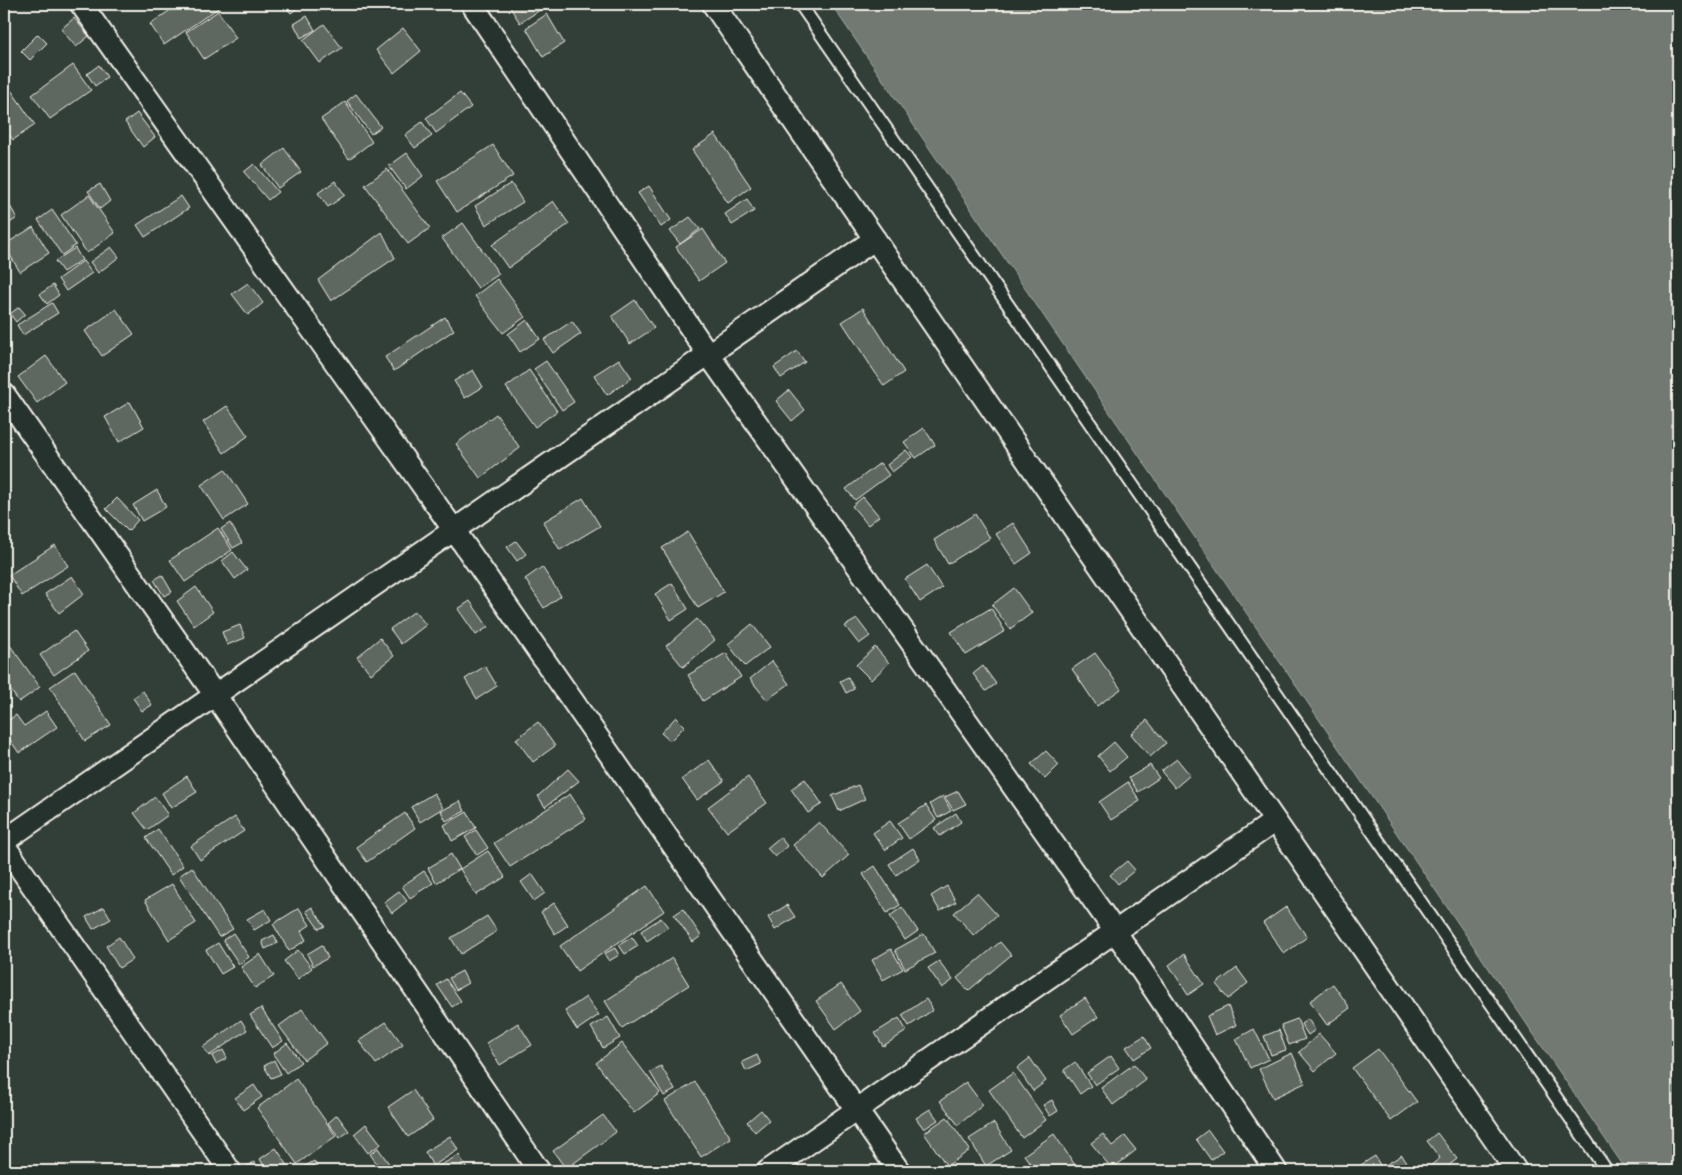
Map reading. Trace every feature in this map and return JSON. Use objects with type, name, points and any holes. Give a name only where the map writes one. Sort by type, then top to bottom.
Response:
[{"type":"street","points":[[81,4],[454,530],[899,1171]]},
{"type":"street","points":[[472,4],[708,354],[1116,931],[1276,1171]]},
{"type":"street","points":[[713,4],[1516,1171]]},
{"type":"street","points":[[230,1171],[4,843],[875,239]]},
{"type":"street","points":[[4,394],[215,695],[539,1171]]},
{"type":"street","points":[[768,1171],[1275,821]]},
{"type":"lane","points":[[800,4],[1607,1171]]},
{"type":"shaded area","points":[[831,4],[1678,4],[1678,1171],[1627,1171]]},
{"type":"building","points":[[179,4],[224,4],[164,45],[150,24]]},
{"type":"building","points":[[282,4],[302,4],[291,13]]},
{"type":"building","points":[[508,4],[541,4],[543,8],[520,23]]},
{"type":"building","points":[[218,11],[236,38],[204,59],[186,32]]},
{"type":"building","points":[[547,14],[564,43],[543,57],[526,28]]},
{"type":"building","points":[[307,16],[315,30],[301,38],[294,24]]},
{"type":"building","points":[[74,18],[89,36],[76,47],[61,29]]},
{"type":"building","points":[[324,24],[342,48],[320,63],[303,40]]},
{"type":"building","points":[[403,28],[421,51],[394,73],[376,50]]},
{"type":"building","points":[[38,34],[47,43],[30,60],[21,51]]},
{"type":"building","points":[[73,65],[91,90],[50,119],[32,95]]},
{"type":"building","points":[[99,65],[107,77],[95,86],[87,74]]},
{"type":"building","points":[[11,90],[35,125],[13,140],[4,127],[4,95]]},
{"type":"building","points":[[460,93],[471,107],[436,133],[426,118]]},
{"type":"building","points":[[356,94],[381,127],[371,134],[347,101]]},
{"type":"building","points":[[345,102],[372,142],[349,159],[321,119]]},
{"type":"building","points":[[137,113],[155,137],[143,147],[125,122]]},
{"type":"building","points":[[422,122],[432,136],[415,148],[405,135]]},
{"type":"building","points":[[715,134],[751,187],[728,203],[692,150]]},
{"type":"building","points":[[493,145],[513,176],[457,212],[437,181]]},
{"type":"building","points":[[284,148],[301,172],[278,188],[262,165]]},
{"type":"building","points":[[407,153],[423,176],[406,189],[389,166]]},
{"type":"building","points":[[254,164],[278,192],[268,200],[244,172]]},
{"type":"building","points":[[387,169],[430,228],[408,244],[365,185]]},
{"type":"building","points":[[335,181],[345,195],[328,207],[318,193]]},
{"type":"building","points":[[511,183],[523,202],[486,225],[475,206]]},
{"type":"building","points":[[100,184],[110,201],[100,209],[88,191]]},
{"type":"building","points":[[649,186],[671,220],[661,227],[638,193]]},
{"type":"building","points":[[89,195],[115,233],[87,253],[61,215]]},
{"type":"building","points":[[4,196],[17,218],[4,227]]},
{"type":"building","points":[[181,196],[189,208],[145,237],[137,225]]},
{"type":"building","points":[[747,199],[754,211],[732,225],[725,214]]},
{"type":"building","points":[[553,201],[569,224],[508,268],[492,245]]},
{"type":"building","points":[[52,210],[76,245],[62,255],[38,220]]},
{"type":"building","points":[[690,217],[700,229],[680,244],[670,231]]},
{"type":"building","points":[[463,223],[499,274],[478,288],[442,238]]},
{"type":"building","points":[[33,227],[49,253],[20,272],[4,245]]},
{"type":"building","points":[[703,229],[725,263],[699,281],[676,247]]},
{"type":"building","points":[[382,232],[395,258],[331,301],[318,280]]},
{"type":"building","points":[[111,247],[119,257],[98,273],[90,262]]},
{"type":"building","points":[[75,248],[82,260],[63,272],[55,261]]},
{"type":"building","points":[[83,261],[92,273],[66,291],[58,279]]},
{"type":"building","points":[[497,279],[525,317],[503,333],[475,296]]},
{"type":"building","points":[[248,283],[263,303],[248,315],[232,294]]},
{"type":"building","points":[[53,285],[59,295],[47,304],[40,294]]},
{"type":"building","points":[[635,300],[654,328],[630,344],[612,316]]},
{"type":"building","points":[[52,303],[58,313],[23,335],[17,325]]},
{"type":"building","points":[[19,307],[25,314],[16,322],[10,314]]},
{"type":"building","points":[[863,308],[904,372],[884,386],[842,322]]},
{"type":"building","points":[[116,309],[134,334],[102,356],[85,331]]},
{"type":"building","points":[[445,317],[454,330],[394,371],[385,357]]},
{"type":"building","points":[[527,320],[540,339],[520,352],[508,334]]},
{"type":"building","points":[[572,321],[581,334],[553,353],[544,340]]},
{"type":"building","points":[[797,351],[805,362],[781,378],[774,367]]},
{"type":"building","points":[[46,356],[65,382],[37,403],[18,377]]},
{"type":"building","points":[[619,359],[632,378],[607,395],[594,375]]},
{"type":"building","points":[[546,361],[574,402],[562,410],[534,369]]},
{"type":"building","points":[[473,370],[483,387],[465,398],[454,381]]},
{"type":"building","points":[[529,370],[557,411],[535,427],[506,387]]},
{"type":"building","points":[[789,390],[805,410],[792,421],[776,401]]},
{"type":"building","points":[[130,402],[144,427],[119,442],[105,417]]},
{"type":"building","points":[[227,406],[248,436],[224,453],[203,422]]},
{"type":"building","points":[[496,414],[520,448],[480,478],[456,444]]},
{"type":"building","points":[[924,428],[935,445],[916,458],[904,442]]},
{"type":"building","points":[[906,450],[912,457],[892,472],[887,465]]},
{"type":"building","points":[[880,463],[889,475],[855,500],[846,489]]},
{"type":"building","points":[[225,469],[248,504],[224,520],[201,485]]},
{"type":"building","points":[[157,490],[166,507],[142,521],[133,505]]},
{"type":"building","points":[[863,497],[879,516],[868,525],[852,506]]},
{"type":"building","points":[[117,498],[138,520],[128,531],[106,509]]},
{"type":"building","points":[[583,498],[600,526],[560,550],[543,522]]},
{"type":"building","points":[[975,514],[990,538],[948,564],[934,540]]},
{"type":"building","points":[[230,523],[242,543],[233,548],[221,529]]},
{"type":"building","points":[[1013,523],[1032,553],[1016,564],[996,534]]},
{"type":"building","points":[[218,528],[232,550],[185,582],[170,560]]},
{"type":"building","points":[[688,532],[724,592],[698,608],[662,548]]},
{"type":"building","points":[[516,541],[526,554],[517,561],[507,547]]},
{"type":"building","points":[[55,545],[68,566],[22,596],[9,575]]},
{"type":"building","points":[[233,552],[247,570],[235,579],[222,561]]},
{"type":"building","points":[[927,565],[942,588],[920,602],[905,579]]},
{"type":"building","points":[[542,567],[561,596],[544,608],[525,579]]},
{"type":"building","points":[[162,575],[172,592],[164,596],[154,580]]},
{"type":"building","points":[[72,576],[84,594],[59,613],[45,594]]},
{"type":"building","points":[[672,583],[688,609],[671,620],[655,594]]},
{"type":"building","points":[[196,587],[213,612],[194,626],[177,601]]},
{"type":"building","points":[[1014,588],[1032,613],[1010,629],[992,605]]},
{"type":"building","points":[[470,601],[488,627],[476,635],[458,609]]},
{"type":"building","points":[[991,608],[1005,631],[966,655],[951,632]]},
{"type":"building","points":[[415,611],[426,625],[401,644],[390,629]]},
{"type":"building","points":[[697,619],[715,640],[683,667],[666,646]]},
{"type":"building","points":[[857,619],[870,636],[859,644],[845,626]]},
{"type":"building","points":[[752,624],[770,647],[745,666],[728,644]]},
{"type":"building","points":[[240,625],[245,638],[227,645],[222,632]]},
{"type":"building","points":[[74,631],[88,651],[54,675],[40,655]]},
{"type":"building","points":[[4,637],[40,687],[19,702],[4,681]]},
{"type":"building","points":[[380,638],[394,656],[371,674],[357,657]]},
{"type":"building","points":[[875,647],[889,663],[871,680],[856,665]]},
{"type":"building","points":[[726,653],[741,677],[703,701],[688,675]]},
{"type":"building","points":[[1095,653],[1121,689],[1097,706],[1072,669]]},
{"type":"building","points":[[772,661],[789,684],[767,700],[750,679]]},
{"type":"building","points":[[485,666],[497,686],[477,699],[465,679]]},
{"type":"building","points":[[983,666],[996,684],[986,691],[973,674]]},
{"type":"building","points":[[75,670],[111,725],[85,741],[50,687]]},
{"type":"building","points":[[848,677],[854,689],[846,693],[840,681]]},
{"type":"building","points":[[143,691],[152,705],[142,711],[133,698]]},
{"type":"building","points":[[46,711],[57,727],[19,753],[4,731],[4,723],[16,715],[24,726]]},
{"type":"building","points":[[676,717],[685,726],[670,741],[661,733]]},
{"type":"building","points":[[1147,720],[1166,743],[1150,757],[1131,734]]},
{"type":"building","points":[[538,722],[555,746],[533,762],[516,739]]},
{"type":"building","points":[[1114,742],[1127,757],[1110,771],[1098,756]]},
{"type":"building","points":[[1046,751],[1059,765],[1045,779],[1031,764]]},
{"type":"building","points":[[1177,759],[1190,775],[1175,788],[1161,771]]},
{"type":"building","points":[[709,760],[724,781],[697,800],[682,779]]},
{"type":"building","points":[[1150,765],[1159,778],[1138,792],[1129,778]]},
{"type":"building","points":[[568,769],[579,781],[545,807],[538,796]]},
{"type":"building","points":[[187,776],[197,792],[171,808],[162,793]]},
{"type":"building","points":[[748,777],[767,803],[727,832],[708,807]]},
{"type":"building","points":[[805,779],[822,804],[808,813],[791,789]]},
{"type":"building","points":[[1128,782],[1140,801],[1111,820],[1099,802]]},
{"type":"building","points":[[858,785],[865,799],[839,811],[832,796]]},
{"type":"building","points":[[958,791],[966,804],[953,810],[945,797]]},
{"type":"building","points":[[434,793],[443,808],[420,822],[411,807]]},
{"type":"building","points":[[570,794],[586,819],[510,867],[494,843]]},
{"type":"building","points":[[943,796],[951,811],[938,818],[930,804]]},
{"type":"building","points":[[155,797],[168,815],[147,830],[134,813]]},
{"type":"building","points":[[460,801],[465,811],[446,821],[441,811]]},
{"type":"building","points":[[926,805],[936,820],[909,839],[898,823]]},
{"type":"building","points":[[467,812],[476,828],[452,841],[444,825]]},
{"type":"building","points":[[405,813],[415,828],[367,862],[356,847]]},
{"type":"building","points":[[956,813],[961,822],[940,836],[934,828]]},
{"type":"building","points":[[235,817],[244,831],[200,860],[191,846]]},
{"type":"building","points":[[890,821],[902,838],[885,850],[873,833]]},
{"type":"building","points":[[819,822],[849,855],[823,878],[793,845]]},
{"type":"building","points":[[158,829],[183,866],[171,875],[146,838]]},
{"type":"building","points":[[476,830],[488,848],[477,855],[465,837]]},
{"type":"building","points":[[780,837],[787,846],[775,857],[767,848]]},
{"type":"building","points":[[913,848],[920,859],[896,875],[889,864]]},
{"type":"building","points":[[488,851],[505,877],[476,895],[460,869]]},
{"type":"building","points":[[451,854],[460,869],[436,883],[428,868]]},
{"type":"building","points":[[1127,861],[1135,870],[1118,884],[1110,875]]},
{"type":"building","points":[[875,866],[900,905],[887,913],[863,874]]},
{"type":"building","points":[[192,867],[233,929],[219,937],[179,876]]},
{"type":"building","points":[[424,871],[433,883],[410,898],[402,886]]},
{"type":"building","points":[[532,874],[545,893],[534,901],[521,882]]},
{"type":"building","points":[[172,884],[196,923],[169,940],[145,900]]},
{"type":"building","points":[[647,886],[664,911],[577,971],[560,946]]},
{"type":"building","points":[[947,886],[956,902],[940,911],[931,896]]},
{"type":"building","points":[[399,891],[407,901],[392,913],[384,902]]},
{"type":"building","points":[[977,893],[997,915],[974,936],[954,913]]},
{"type":"building","points":[[554,903],[568,925],[555,934],[541,912]]},
{"type":"building","points":[[787,905],[795,917],[775,930],[768,917]]},
{"type":"building","points":[[104,907],[111,919],[93,929],[86,917]]},
{"type":"building","points":[[312,907],[325,926],[319,929],[306,911]]},
{"type":"building","points":[[902,907],[918,931],[905,940],[890,916]]},
{"type":"building","points":[[1286,907],[1307,937],[1284,954],[1263,923]]},
{"type":"building","points":[[299,908],[310,925],[301,931],[306,940],[289,951],[273,924]]},
{"type":"building","points":[[265,909],[271,920],[254,930],[247,919]]},
{"type":"building","points":[[683,909],[701,936],[693,942],[674,915]]},
{"type":"building","points":[[487,916],[497,931],[461,954],[451,938]]},
{"type":"building","points":[[661,918],[668,927],[647,941],[641,931]]},
{"type":"building","points":[[233,933],[249,957],[239,964],[223,940]]},
{"type":"building","points":[[924,934],[935,953],[905,969],[895,950]]},
{"type":"building","points":[[274,935],[278,943],[265,949],[262,941]]},
{"type":"building","points":[[119,937],[133,959],[119,968],[106,946]]},
{"type":"building","points":[[632,937],[638,946],[625,954],[619,945]]},
{"type":"building","points":[[1000,942],[1011,955],[968,991],[957,978]]},
{"type":"building","points":[[218,943],[233,967],[221,974],[206,950]]},
{"type":"building","points":[[322,945],[328,958],[313,966],[307,954]]},
{"type":"building","points":[[615,948],[619,955],[609,961],[604,954]]},
{"type":"building","points":[[891,949],[903,969],[883,980],[872,960]]},
{"type":"building","points":[[298,950],[312,968],[298,979],[284,961]]},
{"type":"building","points":[[260,954],[274,976],[255,988],[241,967]]},
{"type":"building","points":[[1184,954],[1204,984],[1188,995],[1169,965]]},
{"type":"building","points":[[672,958],[689,985],[622,1028],[605,1001]]},
{"type":"building","points":[[939,961],[953,980],[942,988],[928,968]]},
{"type":"building","points":[[1237,968],[1248,983],[1228,999],[1216,984]]},
{"type":"building","points":[[462,971],[468,983],[456,990],[449,978]]},
{"type":"building","points":[[446,979],[461,1001],[452,1007],[437,985]]},
{"type":"building","points":[[841,984],[860,1011],[836,1029],[816,1001]]},
{"type":"building","points":[[1333,984],[1350,1008],[1327,1025],[1310,1001]]},
{"type":"building","points":[[586,997],[599,1015],[577,1030],[565,1011]]},
{"type":"building","points":[[1085,998],[1098,1017],[1073,1034],[1060,1015]]},
{"type":"building","points":[[926,999],[933,1010],[909,1026],[902,1015]]},
{"type":"building","points":[[1228,1006],[1236,1025],[1215,1035],[1207,1016]]},
{"type":"building","points":[[261,1008],[283,1041],[272,1048],[250,1015]]},
{"type":"building","points":[[302,1009],[327,1043],[304,1060],[279,1026]]},
{"type":"building","points":[[608,1017],[620,1038],[603,1048],[591,1027]]},
{"type":"building","points":[[899,1018],[907,1031],[883,1046],[875,1033]]},
{"type":"building","points":[[1297,1019],[1305,1039],[1289,1045],[1281,1025]]},
{"type":"building","points":[[1308,1019],[1315,1030],[1308,1035],[1301,1024]]},
{"type":"building","points":[[241,1020],[247,1030],[209,1056],[203,1047]]},
{"type":"building","points":[[386,1022],[403,1045],[376,1064],[359,1041]]},
{"type":"building","points":[[518,1023],[532,1045],[500,1065],[486,1043]]},
{"type":"building","points":[[1254,1029],[1269,1059],[1250,1068],[1236,1039]]},
{"type":"building","points":[[1279,1030],[1286,1050],[1271,1055],[1264,1036]]},
{"type":"building","points":[[1319,1034],[1336,1053],[1315,1071],[1299,1052]]},
{"type":"building","points":[[1144,1036],[1151,1048],[1134,1059],[1126,1047]]},
{"type":"building","points":[[287,1043],[301,1062],[286,1073],[273,1054]]},
{"type":"building","points":[[622,1043],[660,1093],[634,1113],[596,1063]]},
{"type":"building","points":[[1378,1049],[1417,1102],[1391,1121],[1352,1068]]},
{"type":"building","points":[[223,1050],[227,1058],[216,1064],[212,1056]]},
{"type":"building","points":[[1292,1053],[1305,1083],[1273,1098],[1259,1069]]},
{"type":"building","points":[[757,1055],[761,1064],[746,1071],[742,1062]]},
{"type":"building","points":[[1111,1056],[1119,1068],[1095,1085],[1087,1073]]},
{"type":"building","points":[[1030,1058],[1046,1081],[1033,1091],[1017,1068]]},
{"type":"building","points":[[274,1060],[281,1074],[271,1078],[264,1066]]},
{"type":"building","points":[[1075,1062],[1091,1086],[1080,1094],[1064,1070]]},
{"type":"building","points":[[1134,1064],[1146,1080],[1113,1105],[1101,1088]]},
{"type":"building","points":[[661,1066],[675,1090],[664,1096],[650,1072]]},
{"type":"building","points":[[1013,1073],[1046,1120],[1022,1138],[989,1090]]},
{"type":"building","points":[[296,1079],[336,1136],[297,1164],[257,1108]]},
{"type":"building","points":[[695,1082],[731,1138],[701,1157],[665,1101]]},
{"type":"building","points":[[966,1082],[983,1105],[958,1125],[940,1101]]},
{"type":"building","points":[[254,1085],[262,1097],[243,1110],[235,1098]]},
{"type":"building","points":[[413,1090],[433,1120],[408,1137],[388,1107]]},
{"type":"building","points":[[1052,1100],[1058,1111],[1050,1116],[1043,1105]]},
{"type":"building","points":[[930,1109],[938,1120],[924,1129],[916,1118]]},
{"type":"building","points":[[761,1110],[769,1120],[755,1132],[747,1122]]},
{"type":"building","points":[[337,1115],[349,1131],[340,1138],[328,1123]]},
{"type":"building","points":[[603,1115],[616,1132],[566,1169],[553,1151]]},
{"type":"building","points":[[947,1117],[970,1150],[947,1166],[924,1133]]},
{"type":"building","points":[[994,1123],[1011,1150],[986,1166],[969,1139]]},
{"type":"building","points":[[366,1124],[381,1144],[368,1153],[354,1134]]},
{"type":"building","points":[[1208,1130],[1223,1151],[1211,1160],[1196,1139]]},
{"type":"building","points":[[1437,1133],[1457,1159],[1442,1171],[1424,1171],[1440,1158],[1427,1141]]},
{"type":"building","points":[[1054,1134],[1079,1171],[1036,1171],[1024,1155]]},
{"type":"building","points":[[1103,1134],[1112,1146],[1125,1136],[1136,1150],[1112,1169],[1091,1143]]},
{"type":"building","points":[[450,1136],[458,1150],[433,1166],[425,1152]]},
{"type":"building","points":[[276,1148],[291,1170],[267,1171],[260,1159]]},
{"type":"building","points":[[378,1148],[394,1171],[382,1171],[370,1154]]},
{"type":"building","points":[[459,1155],[468,1171],[440,1171],[437,1167]]},
{"type":"building","points":[[1402,1155],[1410,1169],[1407,1171],[1387,1171],[1384,1166]]},
{"type":"building","points":[[1375,1156],[1383,1171],[1358,1171],[1356,1168]]},
{"type":"building","points":[[314,1161],[320,1171],[297,1171]]},
{"type":"building","points":[[254,1162],[259,1171],[239,1171]]},
{"type":"building","points":[[842,1164],[847,1171],[832,1171]]}]
